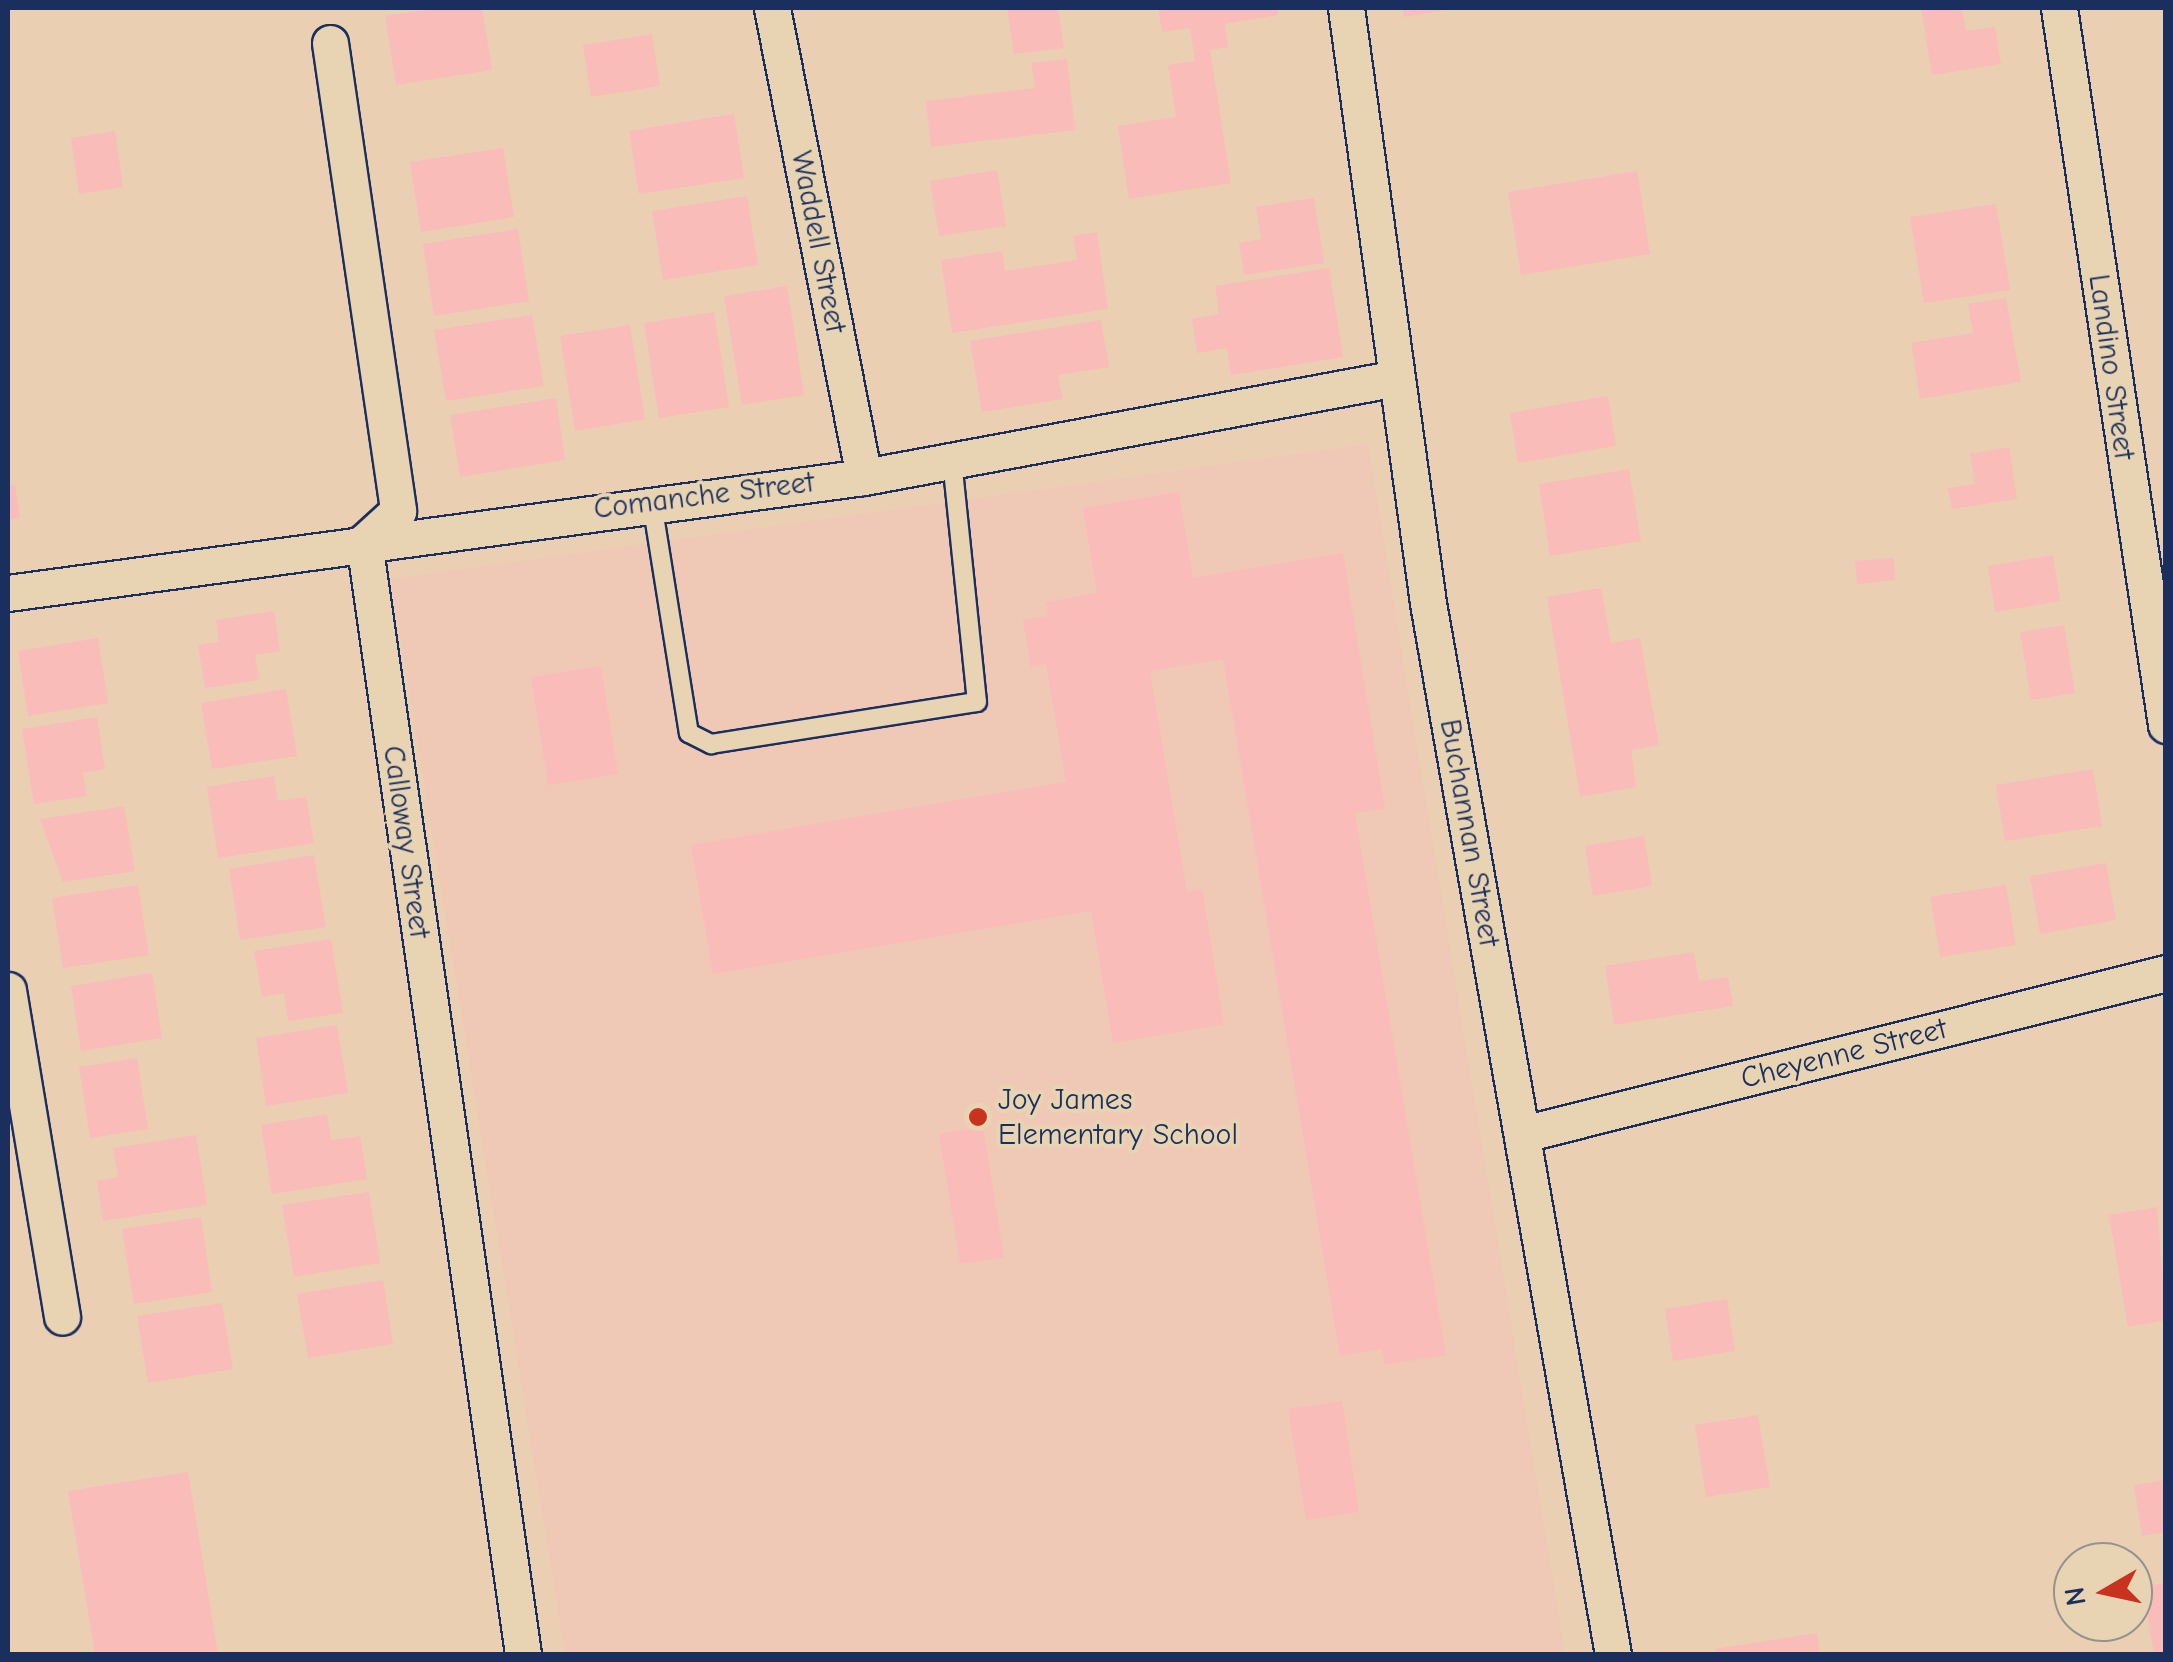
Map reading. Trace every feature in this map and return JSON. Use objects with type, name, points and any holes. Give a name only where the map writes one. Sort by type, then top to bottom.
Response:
[{"type":"street","name":"Waddell Street","points":[[772,8],[864,477]]},
{"type":"street","name":"Buchannan Street","points":[[1346,8],[1397,378],[1614,1654]]},
{"type":"street","name":"Landino Street","points":[[2059,8],[2166,725]]},
{"type":"street","points":[[330,43],[398,511],[364,542]]},
{"type":"street","name":"Comanche Street","points":[[8,593],[652,502],[864,477],[1397,378]]},
{"type":"street","name":"Calloway Street","points":[[364,542],[523,1654]]},
{"type":"street","name":"Cheyenne Street","points":[[1524,1134],[2166,973]]},
{"type":"street","points":[[8,990],[62,1317]]},
{"type":"lane","points":[[652,502],[689,733],[711,744],[977,702],[952,461]]},
{"type":"shaded area","name":"Joy James Elementary School","points":[[1368,444],[1565,1654],[565,1654],[391,579]]},
{"type":"building","points":[[438,8],[482,8],[492,70],[396,85],[385,16]]},
{"type":"building","points":[[1007,8],[1058,8],[1064,48],[1014,54]]},
{"type":"building","points":[[1158,8],[1277,8],[1278,15],[1225,24],[1228,47],[1210,50],[1231,183],[1129,199],[1118,126],[1176,117],[1168,65],[1195,61],[1190,28],[1162,32]]},
{"type":"building","points":[[1403,8],[1447,8],[1447,10],[1404,17]]},
{"type":"building","points":[[1921,8],[1962,8],[1966,31],[1995,27],[2001,64],[1932,75]]},
{"type":"building","points":[[652,34],[660,86],[591,97],[583,45]]},
{"type":"building","points":[[1067,59],[1075,130],[931,147],[926,101],[1035,88],[1031,63]]},
{"type":"building","points":[[734,114],[744,178],[639,194],[629,131]]},
{"type":"building","points":[[115,131],[123,187],[79,194],[71,138]]},
{"type":"building","points":[[503,148],[514,217],[421,232],[410,162]]},
{"type":"building","points":[[997,170],[1006,226],[939,236],[930,181]]},
{"type":"building","points":[[1637,171],[1650,254],[1521,275],[1508,192]]},
{"type":"building","points":[[747,196],[758,265],[663,280],[652,211]]},
{"type":"building","points":[[1314,198],[1324,263],[1244,275],[1239,243],[1261,239],[1256,207]]},
{"type":"building","points":[[1996,204],[2010,290],[1924,303],[1910,217]]},
{"type":"building","points":[[518,229],[529,301],[434,316],[423,244]]},
{"type":"building","points":[[1097,232],[1108,309],[952,333],[941,260],[1002,251],[1005,271],[1077,260],[1073,236]]},
{"type":"building","points":[[1329,268],[1343,357],[1231,375],[1227,348],[1197,353],[1192,319],[1219,314],[1215,286]]},
{"type":"building","points":[[787,286],[804,395],[742,405],[724,296]]},
{"type":"building","points":[[2006,298],[2021,382],[1920,399],[1911,343],[1973,333],[1968,304]]},
{"type":"building","points":[[714,312],[729,407],[659,418],[644,323]]},
{"type":"building","points":[[532,315],[544,386],[446,401],[434,330]]},
{"type":"building","points":[[1101,320],[1109,367],[1058,375],[1063,399],[982,412],[970,341]]},
{"type":"building","points":[[630,325],[645,419],[575,431],[560,336]]},
{"type":"building","points":[[1608,396],[1616,446],[1518,463],[1510,413]]},
{"type":"building","points":[[556,398],[565,460],[460,477],[450,415]]},
{"type":"building","points":[[2009,447],[2017,499],[1952,509],[1948,488],[1975,484],[1970,454]]},
{"type":"building","points":[[1629,469],[1641,541],[1550,556],[1539,484]]},
{"type":"building","points":[[15,485],[20,518],[8,520],[8,486]]},
{"type":"building","points":[[1179,492],[1193,578],[1343,553],[1385,808],[1355,813],[1446,1355],[1385,1365],[1382,1349],[1340,1356],[1223,659],[1150,671],[1187,892],[1202,889],[1224,1024],[1113,1043],[1091,911],[713,974],[691,845],[1066,782],[1046,664],[1031,667],[1023,620],[1048,616],[1046,602],[1097,593],[1083,508]]},
{"type":"building","points":[[2053,555],[2060,601],[1995,612],[1988,566]]},
{"type":"building","points":[[1894,558],[1895,580],[1857,584],[1855,561]]},
{"type":"building","points":[[1601,588],[1611,643],[1640,638],[1659,745],[1631,750],[1636,787],[1580,797],[1547,597]]},
{"type":"building","points":[[274,611],[280,651],[255,655],[259,680],[205,688],[198,645],[219,642],[216,620]]},
{"type":"building","points":[[2064,625],[2075,693],[2031,700],[2020,632]]},
{"type":"building","points":[[98,638],[108,703],[28,716],[18,651]]},
{"type":"building","points":[[601,666],[618,774],[548,785],[531,677]]},
{"type":"building","points":[[286,689],[297,756],[212,769],[201,703]]},
{"type":"building","points":[[97,717],[105,769],[83,773],[87,796],[34,804],[22,729]]},
{"type":"building","points":[[2093,769],[2102,826],[2005,841],[1996,785]]},
{"type":"building","points":[[274,776],[278,801],[306,797],[314,843],[218,858],[207,787]]},
{"type":"building","points":[[124,806],[135,871],[63,882],[40,819]]},
{"type":"building","points":[[1644,836],[1652,886],[1593,896],[1585,846]]},
{"type":"building","points":[[314,855],[326,927],[240,940],[229,869]]},
{"type":"building","points":[[2106,863],[2116,920],[2040,934],[2030,876]]},
{"type":"building","points":[[138,885],[149,955],[63,968],[52,898]]},
{"type":"building","points":[[2006,885],[2016,945],[1940,957],[1930,897]]},
{"type":"building","points":[[331,939],[343,1013],[288,1021],[284,993],[262,997],[254,951]]},
{"type":"building","points":[[1694,952],[1699,981],[1728,977],[1733,1006],[1614,1025],[1605,966]]},
{"type":"building","points":[[152,973],[162,1038],[81,1051],[71,986]]},
{"type":"building","points":[[337,1025],[348,1093],[266,1106],[256,1038]]},
{"type":"building","points":[[137,1058],[148,1129],[90,1138],[79,1067]]},
{"type":"building","points":[[327,1114],[331,1140],[360,1136],[367,1179],[272,1194],[261,1125]]},
{"type":"building","points":[[983,1127],[1004,1257],[960,1264],[939,1134]]},
{"type":"building","points":[[196,1135],[207,1205],[103,1221],[97,1181],[118,1177],[113,1148]]},
{"type":"building","points":[[369,1192],[380,1263],[294,1277],[282,1205]]},
{"type":"building","points":[[2157,1207],[2166,1320],[2128,1327],[2109,1215]]},
{"type":"building","points":[[201,1217],[212,1292],[134,1304],[122,1229]]},
{"type":"building","points":[[383,1280],[393,1344],[308,1358],[297,1294]]},
{"type":"building","points":[[1727,1299],[1735,1351],[1673,1361],[1665,1309]]},
{"type":"building","points":[[222,1303],[233,1369],[148,1383],[137,1316]]},
{"type":"building","points":[[1342,1401],[1359,1512],[1306,1520],[1288,1409]]},
{"type":"building","points":[[1758,1415],[1770,1487],[1706,1497],[1695,1425]]},
{"type":"building","points":[[188,1472],[218,1654],[95,1654],[68,1491]]},
{"type":"building","points":[[2166,1480],[2166,1532],[2142,1536],[2134,1485]]},
{"type":"building","points":[[2166,1583],[2166,1654],[2154,1654],[2153,1585]]},
{"type":"building","points":[[1817,1633],[1820,1654],[1716,1654],[1715,1649]]},
{"type":"place","name":"Joy James Elementary School","points":[[978,1117]]}]
